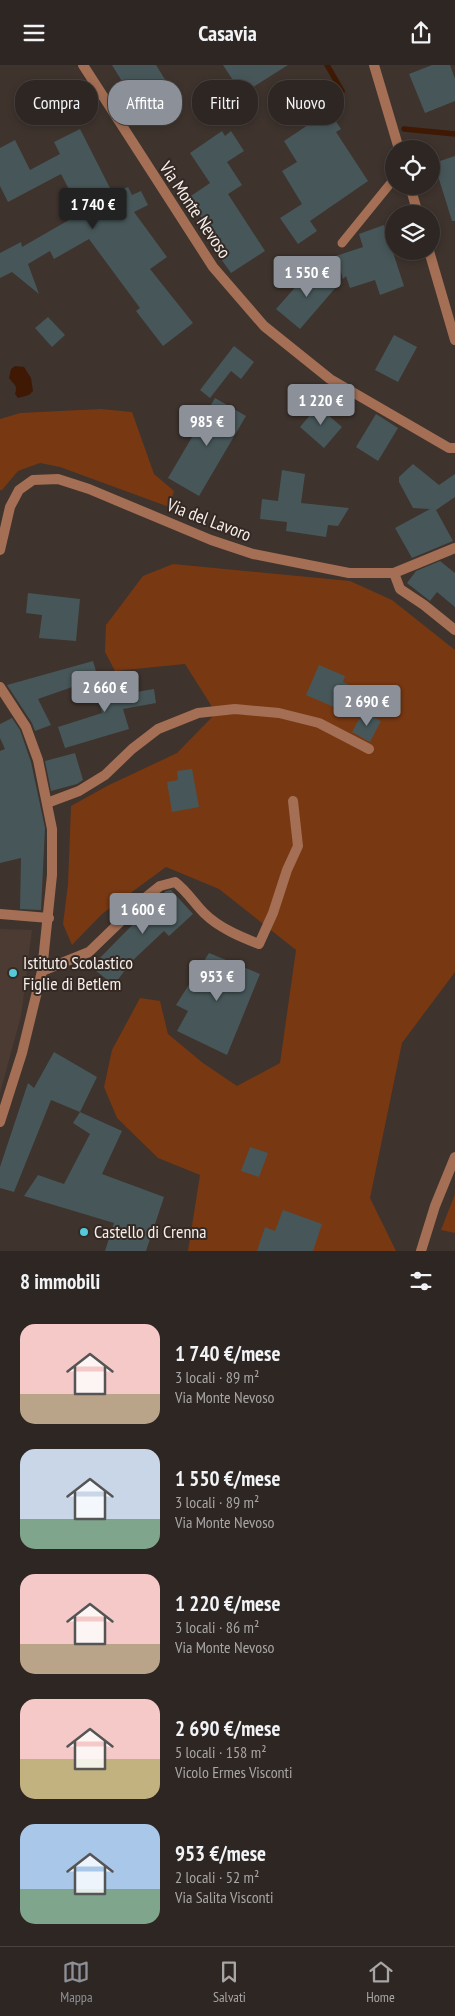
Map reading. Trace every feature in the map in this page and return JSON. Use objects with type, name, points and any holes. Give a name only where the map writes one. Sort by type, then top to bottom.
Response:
[{"type":"street","name":"Via Monte Nevoso","points":[[83,65],[212,267],[264,326],[330,379],[449,448],[455,448]]},
{"type":"street","points":[[374,65],[396,140]]},
{"type":"street","points":[[432,260],[455,340]]},
{"type":"street","name":"Via del Lavoro","points":[[0,550],[10,507],[19,490],[33,480],[58,479],[89,489],[211,540],[253,554],[350,573],[394,573],[455,548]]},
{"type":"street","points":[[394,573],[400,589],[455,630]]},
{"type":"street","points":[[0,687],[26,727],[38,760],[52,829],[52,875],[49,918],[42,971],[22,1053],[0,1122]]},
{"type":"street","points":[[47,803],[78,791],[105,775],[132,749],[158,729],[198,713],[235,709],[279,713],[319,723],[369,749]]},
{"type":"street","points":[[42,971],[89,952],[145,898],[160,886],[175,882],[185,889],[205,914],[235,934],[259,944],[273,913],[287,870],[298,845],[293,801]]},
{"type":"street","points":[[0,914],[49,918]]},
{"type":"street","points":[[421,1251],[455,1157]]},
{"type":"lane","points":[[342,243],[385,190]]},
{"type":"shaded area","points":[[15,366],[24,367],[31,378],[33,391],[29,395],[18,398],[15,394],[16,387],[9,378],[11,369]]},
{"type":"shaded area","points":[[101,409],[132,412],[154,474],[174,491],[169,507],[60,467],[40,463],[18,471],[0,490],[0,419],[20,413]]},
{"type":"shaded area","points":[[173,564],[350,581],[392,600],[455,650],[455,972],[402,1043],[370,1198],[396,1251],[188,1251],[200,1175],[158,1158],[117,1118],[104,1087],[112,1050],[140,998],[160,1001],[168,1034],[203,1063],[237,1086],[280,1063],[296,950],[219,889],[166,867],[102,914],[72,945],[63,924],[68,884],[71,806],[107,786],[177,753],[216,713],[185,664],[115,671],[105,652],[106,625],[143,576]]},
{"type":"shaded area","name":"Istituto Scolastico Figlie di Betlem","points":[[0,929],[32,930],[21,1016],[0,1093]]},
{"type":"shaded area","points":[[455,1194],[455,1233],[441,1230]]},
{"type":"building","points":[[112,65],[156,65],[165,80],[121,80]]},
{"type":"building","points":[[223,65],[288,65],[258,84],[258,80],[233,80]]},
{"type":"building","points":[[432,65],[450,65],[455,79],[455,101],[425,113],[409,74]]},
{"type":"building","points":[[308,125],[338,125],[341,129],[336,132],[368,181],[310,221],[317,231],[298,244],[280,218],[302,204],[282,171],[297,162],[284,141]]},
{"type":"building","points":[[80,129],[113,194],[128,187],[132,195],[141,191],[148,205],[134,212],[167,257],[150,269],[193,323],[163,346],[136,311],[140,308],[89,239],[54,259],[50,251],[28,264],[39,294],[12,272],[0,278],[0,253],[21,242],[22,247],[81,213],[61,174],[8,202],[0,186],[0,148],[15,140],[30,170],[60,154],[54,142]]},
{"type":"building","points":[[222,131],[225,136],[231,131],[244,151],[227,162],[242,185],[228,194],[265,251],[231,273],[221,259],[227,256],[199,214],[193,218],[182,202],[210,183],[190,153]]},
{"type":"building","points":[[455,156],[455,221],[452,221],[440,182],[440,161]]},
{"type":"building","points":[[384,225],[385,260],[395,260],[404,286],[380,295],[375,280],[350,288],[346,276],[343,279],[336,256],[363,247],[359,234]]},
{"type":"building","points":[[314,266],[337,286],[300,329],[276,309]]},
{"type":"building","points":[[48,317],[65,335],[52,347],[35,328]]},
{"type":"building","points":[[394,335],[417,347],[398,382],[375,370]]},
{"type":"building","points":[[234,346],[254,362],[241,379],[231,371],[210,398],[200,390]]},
{"type":"building","points":[[215,398],[246,416],[199,496],[168,478]]},
{"type":"building","points":[[321,402],[332,411],[328,415],[342,427],[324,448],[300,427]]},
{"type":"building","points":[[376,414],[398,428],[378,461],[356,447]]},
{"type":"building","points":[[413,464],[439,485],[455,474],[455,497],[436,510],[453,541],[412,558],[395,528],[430,509],[413,508],[399,482],[399,477]]},
{"type":"building","points":[[282,470],[305,474],[301,503],[349,508],[338,526],[328,525],[326,537],[286,531],[287,522],[260,519],[262,499],[278,501]]},
{"type":"building","points":[[440,561],[455,573],[455,607],[437,592],[430,601],[407,583],[416,571]]},
{"type":"building","points":[[28,593],[80,599],[76,641],[39,638],[42,615],[26,613]]},
{"type":"building","points":[[93,661],[98,678],[38,699],[51,725],[35,731],[32,723],[7,685]]},
{"type":"building","points":[[319,665],[345,676],[343,682],[361,690],[350,714],[306,695]]},
{"type":"building","points":[[112,674],[119,695],[154,689],[156,703],[123,709],[129,729],[65,748],[58,727],[102,713],[92,680]]},
{"type":"building","points":[[363,712],[381,721],[370,742],[352,732]]},
{"type":"building","points":[[12,718],[20,730],[31,762],[45,828],[41,910],[20,909],[21,858],[0,863],[0,751],[5,749],[0,738],[0,724]]},
{"type":"building","points":[[75,753],[83,780],[77,784],[51,791],[45,761]]},
{"type":"building","points":[[192,769],[199,807],[172,812],[167,782],[178,780],[177,771]]},
{"type":"building","points":[[171,890],[193,914],[169,936],[164,931],[131,962],[114,985],[91,967],[166,891]]},
{"type":"building","points":[[209,953],[260,974],[227,1055],[177,1031],[188,1011],[176,1005]]},
{"type":"building","points":[[54,1052],[97,1077],[80,1112],[51,1100],[14,1192],[0,1188],[0,1167],[28,1083],[34,1088]]},
{"type":"building","points":[[80,1112],[122,1131],[102,1174],[164,1197],[146,1251],[105,1251],[114,1223],[24,1196],[38,1175],[64,1184],[90,1134],[73,1123]]},
{"type":"building","points":[[250,1147],[268,1153],[259,1177],[241,1171]]},
{"type":"building","points":[[283,1210],[322,1224],[313,1251],[257,1251],[265,1227],[275,1231]]},
{"type":"waterway","points":[[327,65],[336,80]]},
{"type":"waterway","points":[[404,129],[455,134]]},
{"type":"place","name":"Istituto Scolastico Figlie di Betlem","points":[[13,973]]},
{"type":"place","name":"Castello di Crenna","points":[[84,1232]]}]
